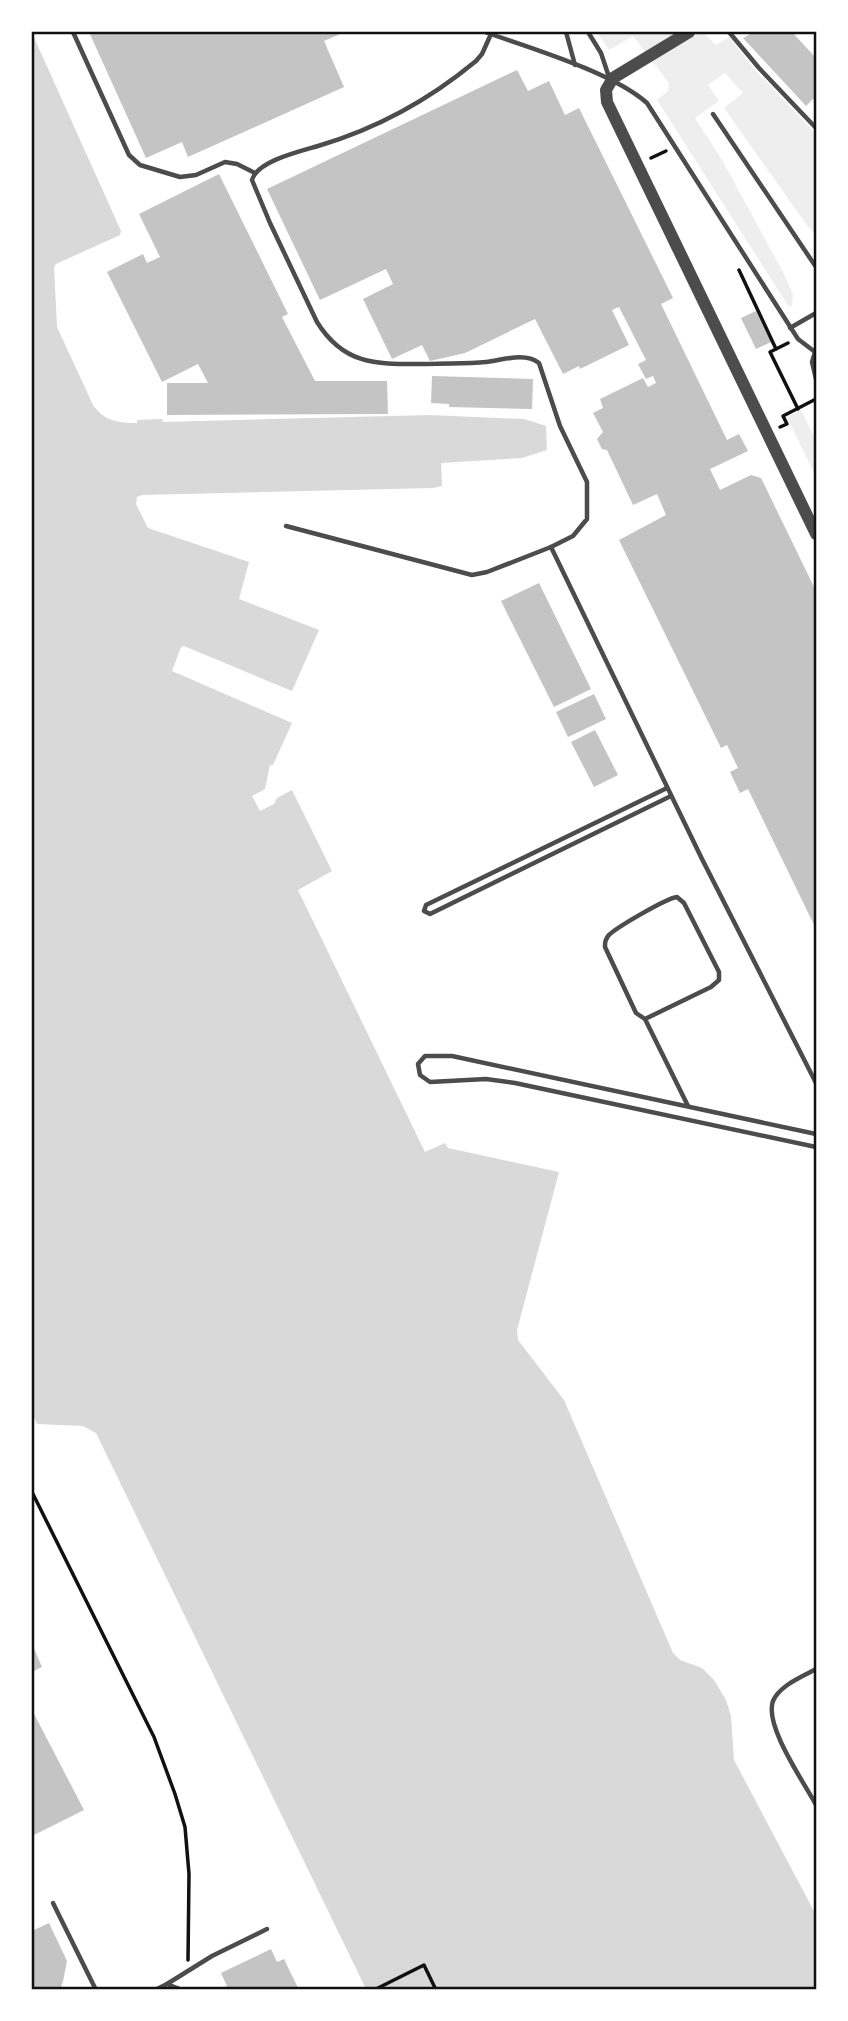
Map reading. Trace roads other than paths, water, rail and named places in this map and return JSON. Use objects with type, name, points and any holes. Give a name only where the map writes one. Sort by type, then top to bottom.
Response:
[{"type":"street","points":[[689,32],[611,81],[606,90],[607,102],[817,534]]},
{"type":"lane","points":[[73,32],[129,155],[136,163],[186,178],[225,162],[237,164],[254,173]]},
{"type":"lane","points":[[566,32],[575,66]]},
{"type":"lane","points":[[588,32],[601,53],[611,81]]},
{"type":"lane","points":[[729,32],[759,68],[817,128]]},
{"type":"lane","points":[[254,173],[289,155],[357,132],[422,101],[475,61],[488,33],[611,81],[639,96],[653,111],[790,328],[802,343],[816,350],[812,362],[817,379]]},
{"type":"lane","points":[[713,114],[817,267]]},
{"type":"lane","points":[[254,173],[256,191],[327,338],[356,359],[383,364],[468,363],[524,357],[539,363],[560,426],[588,487],[588,514],[585,524],[573,536],[498,568],[472,575],[286,526]]},
{"type":"lane","points":[[790,328],[817,313]]},
{"type":"lane","points":[[551,547],[667,788],[817,1083]]},
{"type":"lane","points":[[667,788],[426,905],[424,912],[430,914],[671,796]]},
{"type":"lane","points":[[645,1019],[711,987],[719,980],[719,972],[684,903],[677,897],[666,900],[616,930],[605,942],[606,951],[636,1013],[645,1019],[688,1107]]},
{"type":"lane","points":[[817,1134],[443,1054],[425,1056],[418,1064],[420,1075],[430,1082],[486,1079],[515,1083],[817,1147]]},
{"type":"lane","points":[[817,1669],[783,1689],[773,1702],[772,1712],[776,1730],[817,1805]]},
{"type":"lane","points":[[53,1903],[96,1990]]},
{"type":"lane","points":[[155,1990],[187,1970],[267,1929]]},
{"type":"lane","points":[[167,1984],[182,1990]]}]
